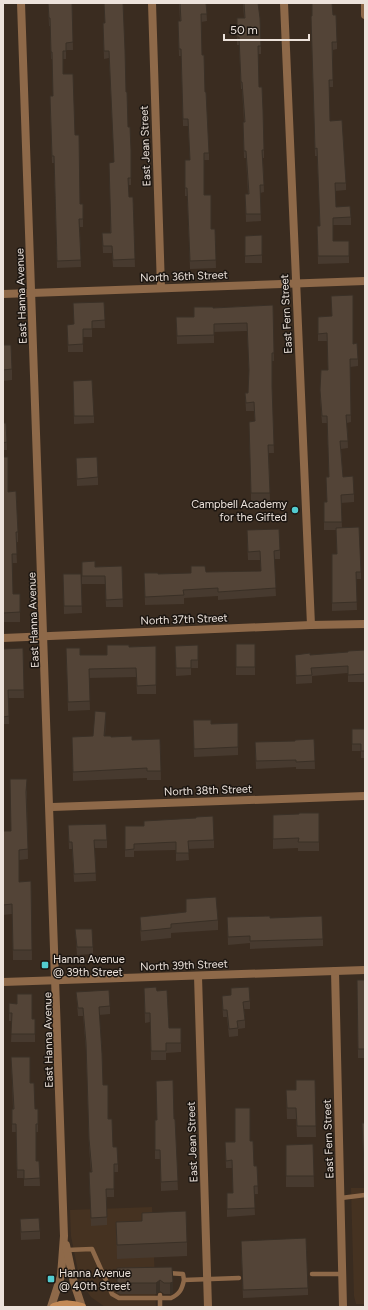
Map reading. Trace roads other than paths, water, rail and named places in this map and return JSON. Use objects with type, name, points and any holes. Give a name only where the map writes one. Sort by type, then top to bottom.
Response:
[{"type":"main road","points":[[54,1307],[71,1304],[82,1307]]},
{"type":"street","name":"East Hanna Avenue","points":[[21,3],[44,636],[52,806],[64,1236],[62,1276],[51,1307]]},
{"type":"street","name":"East Jean Street","points":[[152,3],[161,288]]},
{"type":"street","name":"East Fern Street","points":[[284,3],[311,625]]},
{"type":"street","points":[[364,3],[365,15]]},
{"type":"street","name":"North 36th Street","points":[[3,294],[365,281]]},
{"type":"street","name":"North 37th Street","points":[[3,638],[365,624]]},
{"type":"street","name":"North 38th Street","points":[[52,806],[365,796]]},
{"type":"street","name":"North 39th Street","points":[[3,982],[365,970]]},
{"type":"street","name":"East Fern Street","points":[[335,971],[343,1307]]},
{"type":"street","name":"East Jean Street","points":[[198,976],[208,1307]]},
{"type":"street","name":"East Hanna Avenue","points":[[64,1236],[74,1283],[82,1307]]},
{"type":"lane","points":[[341,1198],[365,1195]]},
{"type":"lane","points":[[67,1250],[92,1249],[112,1294],[119,1298],[160,1296],[171,1298],[178,1295],[184,1280],[183,1274],[160,1273]]},
{"type":"lane","points":[[103,1276],[129,1274]]},
{"type":"lane","points":[[312,1274],[343,1274]]},
{"type":"lane","points":[[184,1280],[240,1278]]},
{"type":"lane","points":[[160,1296],[160,1307]]},
{"type":"place","name":"Campbell Academy for the Gifted","points":[[295,510]]},
{"type":"place","name":"Hanna Avenue @ 39th Street","points":[[45,965]]},
{"type":"place","name":"Hanna Avenue @ 40th Street","points":[[51,1279]]}]
